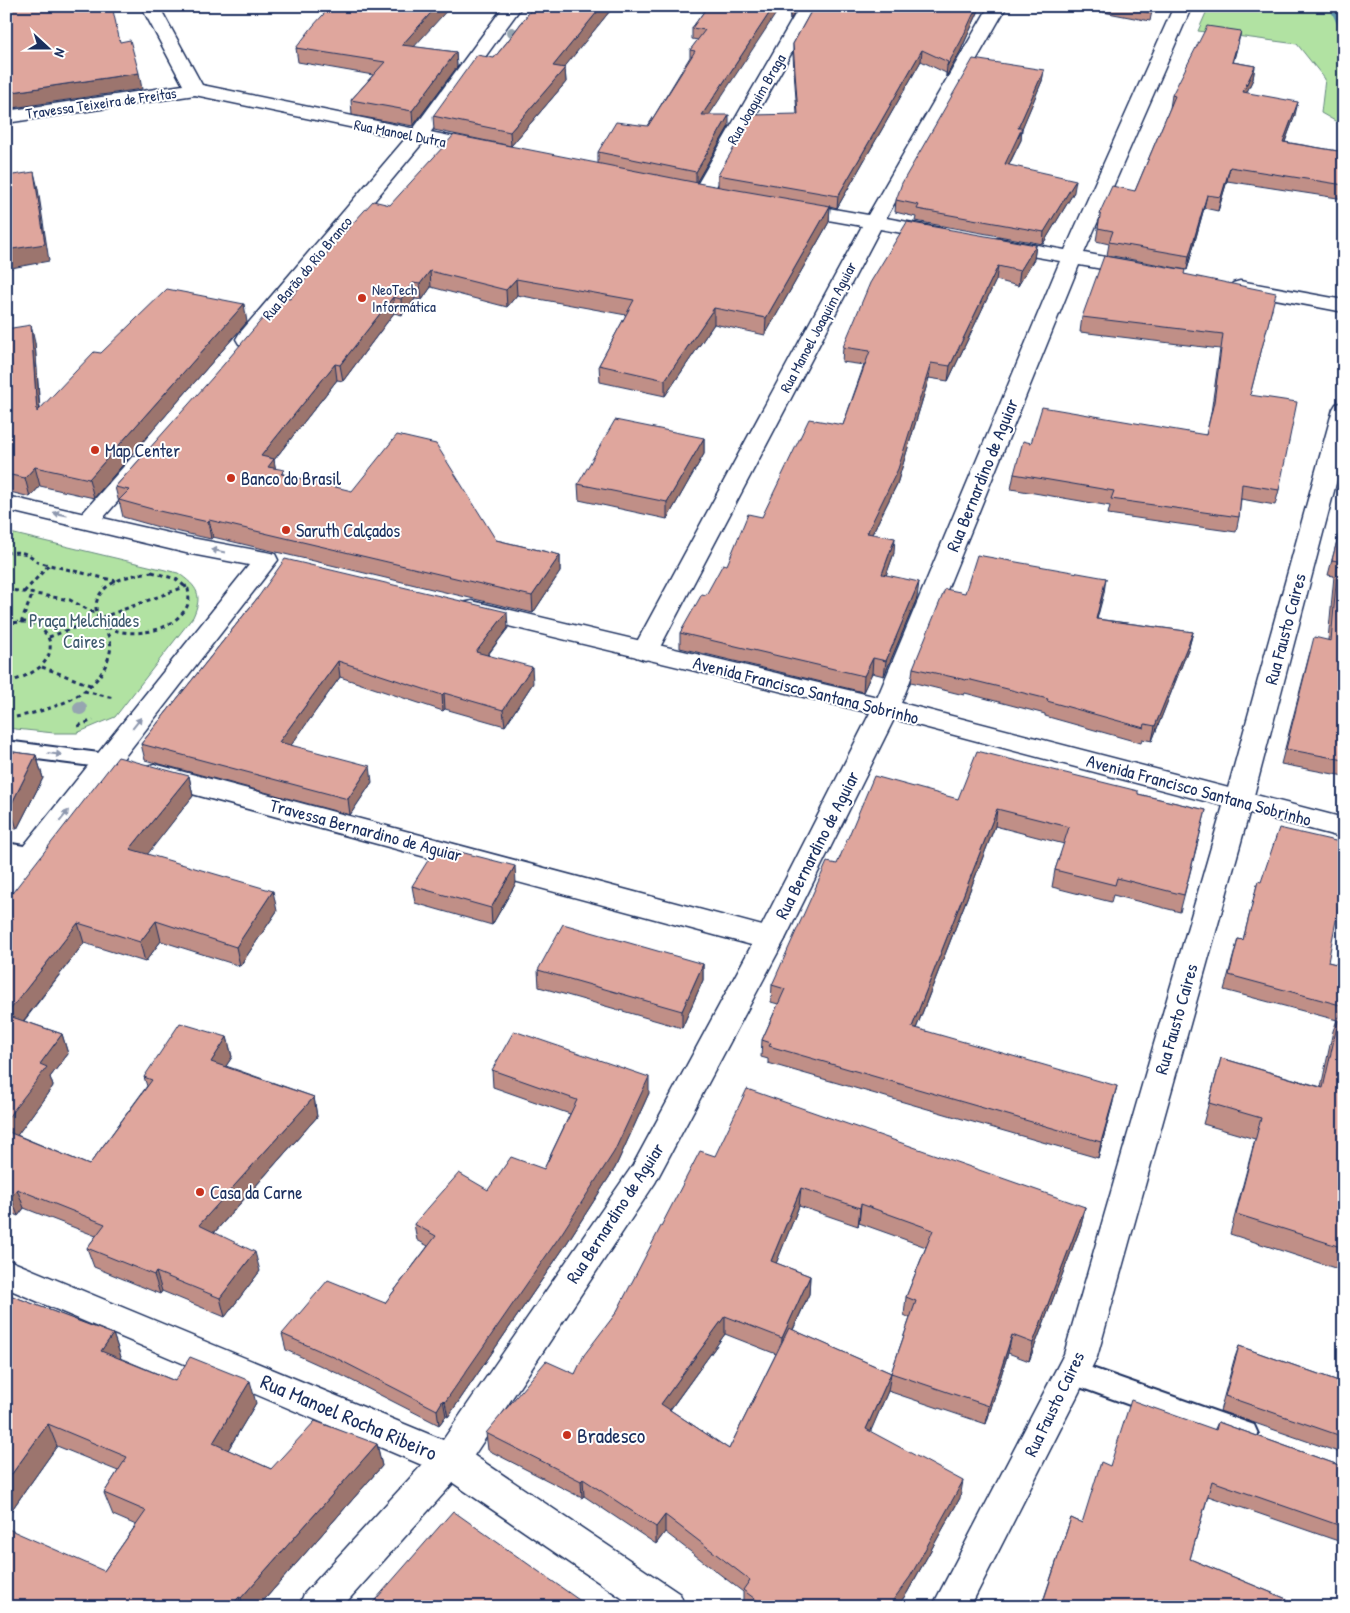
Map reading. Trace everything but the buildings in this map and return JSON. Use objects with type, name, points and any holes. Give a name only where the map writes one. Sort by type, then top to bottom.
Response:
[{"type":"street","points":[[150,6],[195,90]]},
{"type":"street","name":"Rua Barão do Rio Branco","points":[[232,356],[418,136],[513,6]]},
{"type":"street","name":"Rua Joaquim Braga","points":[[703,192],[809,6]]},
{"type":"street","name":"Rua Manoel Joaquim Aguiar","points":[[645,651],[874,222],[998,6]]},
{"type":"street","name":"Rua Bernardino de Aguiar","points":[[317,1607],[450,1460],[644,1174],[770,939],[886,708],[1072,257],[1183,6]]},
{"type":"street","name":"Travessa Teixeira de Freitas","points":[[6,117],[195,90]]},
{"type":"street","name":"Rua Manoel Dutra","points":[[195,90],[504,153]]},
{"type":"street","points":[[779,206],[1160,273]]},
{"type":"street","points":[[1218,283],[1344,306]]},
{"type":"street","name":"Rua Fausto Caires","points":[[950,1607],[1080,1357],[1239,799],[1344,409]]},
{"type":"street","points":[[89,520],[154,446]]},
{"type":"street","points":[[6,502],[89,520],[186,545],[276,562],[106,761],[34,855],[6,888]]},
{"type":"street","name":"Avenida Francisco Santana Sobrinho","points":[[451,604],[886,708],[1344,828]]},
{"type":"street","name":"Travessa Bernardino de Aguiar","points":[[106,761],[770,939]]},
{"type":"street","name":"Rua Manoel Rocha Ribeiro","points":[[6,1273],[450,1460],[667,1607]]},
{"type":"lane","points":[[6,748],[106,761]]},
{"type":"lane","points":[[6,851],[34,855]]},
{"type":"lane","points":[[1072,1374],[1269,1442]]},
{"type":"path","points":[[6,552],[24,552],[31,555],[37,562],[116,581]]},
{"type":"path","points":[[24,592],[50,565]]},
{"type":"path","points":[[170,631],[183,616],[190,606],[191,596],[187,586],[173,576],[152,572],[137,574],[116,581],[100,594],[95,604],[96,614],[102,623],[112,630],[127,634],[142,634],[172,624],[183,616]]},
{"type":"path","points":[[49,637],[187,586]]},
{"type":"path","points":[[6,589],[70,600],[96,614]]},
{"type":"path","points":[[21,623],[33,593]]},
{"type":"path","points":[[6,623],[21,623],[38,627],[49,637],[52,643],[52,653],[42,667],[22,679],[6,683]]},
{"type":"path","points":[[7,719],[39,713],[67,702],[91,685],[106,665],[111,645],[102,623]]},
{"type":"path","points":[[42,667],[91,685]]},
{"type":"path","points":[[83,690],[116,699],[111,704]]},
{"type":"path","points":[[70,728],[88,724],[95,719]]},
{"type":"green space","points":[[1209,6],[1344,6],[1344,126],[1321,113],[1325,79],[1297,44],[1198,31]]},
{"type":"green space","name":"Praça Melchiades Caires","points":[[6,532],[178,573],[197,592],[198,603],[193,617],[115,717],[77,733],[54,733],[6,728]]},
{"type":"waterway","points":[[1333,6],[1344,31]]},
{"type":"place","name":"NeoTech Informática","points":[[362,298]]},
{"type":"place","name":"Map Center","points":[[95,450]]},
{"type":"place","name":"Banco do Brasil","points":[[231,478]]},
{"type":"place","name":"Saruth Calçados","points":[[286,530]]},
{"type":"place","name":"Casa da Carne","points":[[200,1192]]},
{"type":"place","name":"Bradesco","points":[[567,1435]]}]
